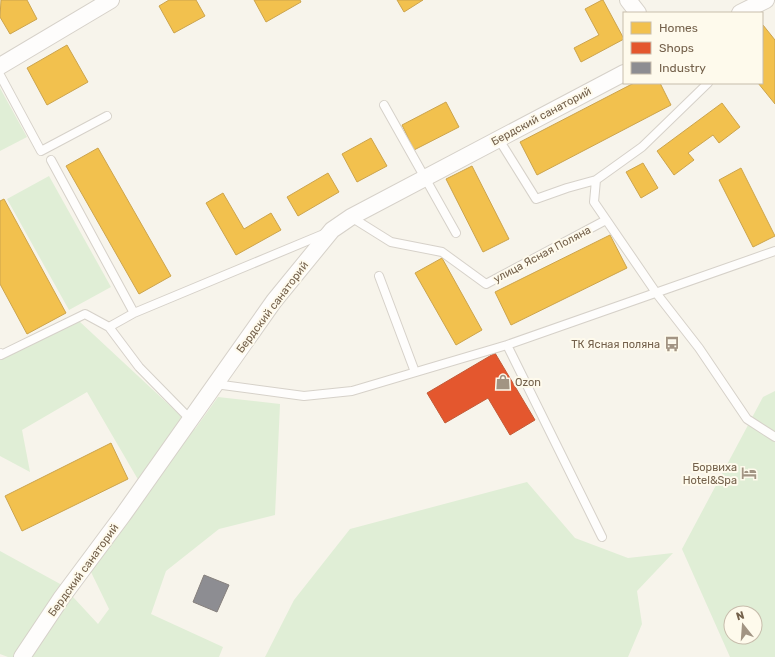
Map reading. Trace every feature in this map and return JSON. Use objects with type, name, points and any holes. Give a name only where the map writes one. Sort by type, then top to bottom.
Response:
[{"type":"street","points":[[0,66],[111,0]]},
{"type":"street","points":[[628,0],[637,12]]},
{"type":"street","points":[[742,12],[766,0]]},
{"type":"street","name":"Бердский санаторий","points":[[22,657],[62,597],[124,515],[274,300],[332,230],[351,217],[498,138],[623,74]]},
{"type":"lane","points":[[0,75],[41,151],[107,116]]},
{"type":"lane","points":[[498,138],[536,198],[596,180],[642,147],[707,84]]},
{"type":"lane","points":[[384,105],[426,177],[456,233]]},
{"type":"lane","points":[[51,160],[134,313]]},
{"type":"lane","points":[[596,180],[594,202],[657,294],[699,348],[747,419],[775,437]]},
{"type":"lane","name":"улица Ясная Поляна","points":[[351,217],[391,242],[442,252],[486,284],[606,220]]},
{"type":"lane","points":[[109,327],[134,313],[332,230]]},
{"type":"lane","points":[[214,384],[304,396],[352,392],[507,345],[775,252]]},
{"type":"lane","points":[[379,276],[415,372]]},
{"type":"lane","points":[[0,353],[1,355],[85,314],[109,327],[139,367],[190,419]]},
{"type":"lane","points":[[507,345],[602,537]]},
{"type":"green space","points":[[0,88],[27,137],[0,151]]},
{"type":"green space","points":[[49,176],[111,287],[69,310],[7,199]]},
{"type":"green space","points":[[79,321],[195,429],[218,397],[280,404],[275,515],[219,529],[166,571],[151,614],[223,647],[219,657],[8,657],[0,654],[0,551],[62,585],[98,624],[109,609],[91,572],[147,495],[87,392],[22,430],[30,472],[0,456],[0,359]]},
{"type":"green space","name":"Борвиха Hotel&Spa","points":[[775,391],[775,657],[730,657],[725,645],[763,645],[763,605],[723,605],[723,641],[682,549],[763,397]]},
{"type":"green space","points":[[527,482],[575,538],[628,558],[673,553],[637,591],[642,624],[628,657],[265,657],[294,600],[350,529]]},
{"type":"building: Homes","points":[[1,0],[27,0],[37,19],[10,34],[0,17]]},
{"type":"building: Homes","points":[[169,0],[196,0],[205,16],[174,33],[159,6]]},
{"type":"building: Homes","points":[[254,0],[300,0],[301,2],[266,22]]},
{"type":"building: Homes","points":[[397,0],[423,0],[404,12]]},
{"type":"building: Homes","points":[[603,0],[623,40],[581,62],[574,48],[599,35],[585,9]]},
{"type":"building: Homes","points":[[763,25],[775,40],[775,104],[759,84],[763,84]]},
{"type":"building: Homes","points":[[67,45],[88,82],[47,105],[27,68]]},
{"type":"building: Homes","points":[[632,84],[660,84],[671,105],[537,175],[520,142]]},
{"type":"building: Homes","points":[[446,102],[459,127],[414,150],[402,125]]},
{"type":"building: Homes","points":[[722,103],[740,127],[719,143],[713,135],[688,153],[694,160],[674,175],[657,151]]},
{"type":"building: Homes","points":[[371,138],[387,166],[357,182],[342,154]]},
{"type":"building: Homes","points":[[98,148],[171,276],[139,294],[66,166]]},
{"type":"building: Homes","points":[[643,163],[658,188],[641,198],[626,172]]},
{"type":"building: Homes","points":[[472,166],[509,239],[483,252],[446,179]]},
{"type":"building: Homes","points":[[741,168],[775,236],[753,247],[719,180]]},
{"type":"building: Homes","points":[[328,173],[339,192],[298,216],[287,197]]},
{"type":"building: Homes","points":[[223,193],[244,229],[271,213],[281,230],[236,255],[206,203]]},
{"type":"building: Homes","points":[[4,199],[66,313],[27,334],[0,284],[0,201]]},
{"type":"building: Homes","points":[[610,235],[627,268],[511,325],[495,292]]},
{"type":"building: Homes","points":[[442,258],[482,330],[456,345],[415,273]]},
{"type":"building: Homes","points":[[111,443],[128,479],[22,531],[5,496]]},
{"type":"building: Shops","points":[[495,353],[535,420],[510,435],[488,398],[445,423],[427,393]]},
{"type":"building: Industry","points":[[204,575],[229,585],[217,612],[193,602]]},
{"type":"place","name":"ТК Ясная поляна","points":[[672,344]]},
{"type":"place","name":"Ozon","points":[[503,382]]},
{"type":"place","name":"Борвиха Hotel&Spa","points":[[749,473]]}]
